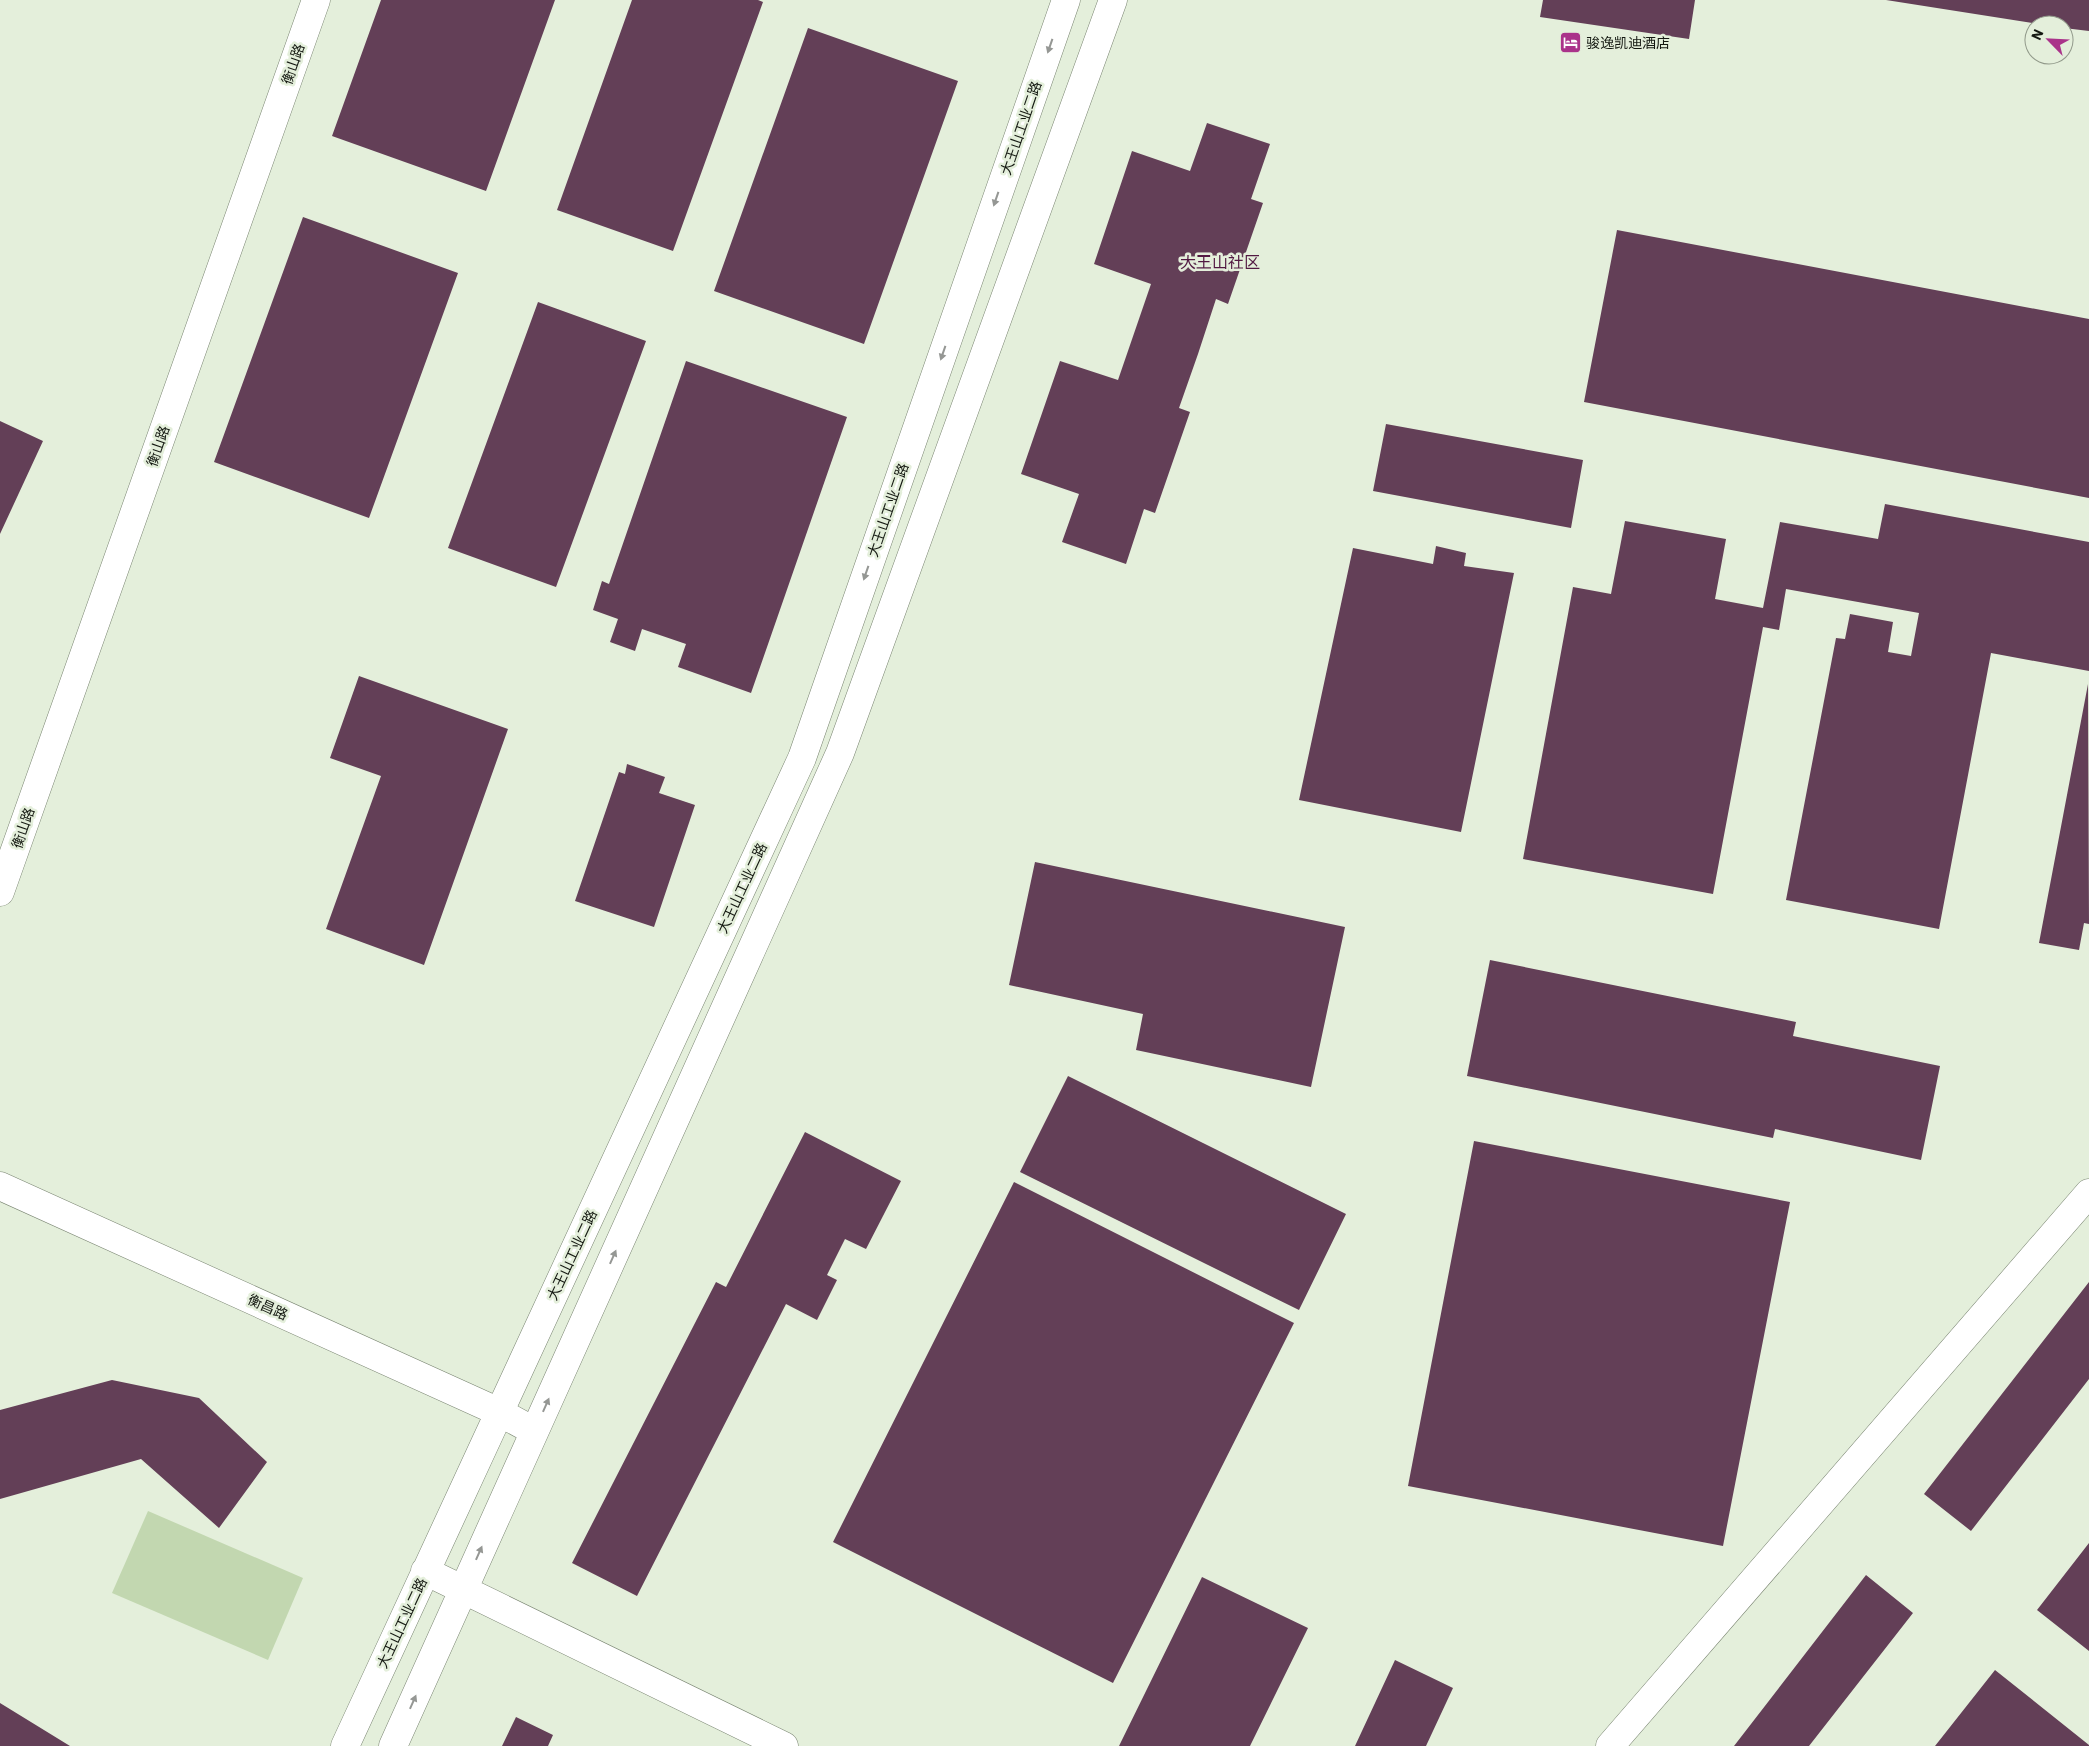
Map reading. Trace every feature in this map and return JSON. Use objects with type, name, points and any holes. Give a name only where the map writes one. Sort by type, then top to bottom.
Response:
[{"type":"street","name":"衡山路","points":[[0,892],[316,0]]},
{"type":"street","name":"大王山工业二路","points":[[345,1746],[802,758],[1066,0]]},
{"type":"street","points":[[393,1746],[840,752],[1113,0]]},
{"type":"street","name":"衡昌路","points":[[0,1186],[499,1412],[534,1431]]},
{"type":"street","points":[[1610,1746],[2089,1194]]},
{"type":"street","points":[[426,1572],[784,1746]]},
{"type":"green space","points":[[148,1511],[303,1578],[268,1660],[112,1593]]},
{"type":"building","points":[[381,0],[555,0],[486,191],[332,136]]},
{"type":"building","points":[[632,0],[758,0],[763,2],[673,251],[557,210]]},
{"type":"building","points":[[1543,0],[1695,0],[1689,39],[1540,17]]},
{"type":"building","points":[[1886,0],[2089,0],[2089,31],[2074,29],[2074,15],[2024,15],[2024,22]]},
{"type":"building","points":[[808,28],[958,81],[864,344],[714,291]]},
{"type":"building","points":[[1207,123],[1270,144],[1251,199],[1263,203],[1228,304],[1216,299],[1179,408],[1190,412],[1155,513],[1144,509],[1126,564],[1062,542],[1079,494],[1021,474],[1060,361],[1118,380],[1151,284],[1094,264],[1132,151],[1190,171]]},
{"type":"building","points":[[303,217],[458,273],[369,518],[214,462]]},
{"type":"building","points":[[1617,230],[2089,319],[2089,498],[1584,402]]},
{"type":"building","points":[[538,302],[646,341],[556,587],[448,548]]},
{"type":"building","points":[[686,361],[847,417],[751,693],[678,667],[686,644],[642,629],[635,651],[610,642],[618,619],[593,610],[602,581],[609,584]]},
{"type":"building","points":[[0,421],[43,441],[0,534]]},
{"type":"building","points":[[1386,424],[1583,460],[1571,528],[1373,491]]},
{"type":"building","points":[[1885,504],[2089,542],[2089,671],[1991,653],[1939,929],[1786,900],[1836,638],[1845,639],[1850,614],[1893,622],[1888,652],[1911,656],[1919,613],[1786,589],[1779,630],[1763,627],[1713,894],[1523,859],[1573,587],[1611,594],[1625,521],[1726,539],[1715,599],[1763,608],[1780,522],[1878,539]]},
{"type":"building","points":[[1436,546],[1466,553],[1464,566],[1514,573],[1461,832],[1299,800],[1353,548],[1433,564]]},
{"type":"building","points":[[359,676],[508,729],[424,965],[326,929],[381,776],[330,758]]},
{"type":"building","points":[[2088,684],[2089,924],[2084,923],[2079,950],[2039,943]]},
{"type":"building","points":[[627,764],[665,777],[659,793],[695,805],[654,927],[575,901],[619,772],[625,774]]},
{"type":"building","points":[[1035,862],[1345,927],[1311,1087],[1136,1050],[1143,1014],[1009,985]]},
{"type":"building","points":[[1490,960],[1796,1022],[1793,1036],[1940,1066],[1921,1160],[1775,1129],[1773,1138],[1467,1076]]},
{"type":"building","points":[[1068,1076],[1346,1214],[1299,1310],[1020,1172]]},
{"type":"building","points":[[805,1132],[901,1181],[866,1249],[845,1239],[827,1275],[837,1280],[817,1320],[786,1304],[637,1596],[572,1563],[716,1282],[726,1287]]},
{"type":"building","points":[[1474,1141],[1790,1202],[1723,1546],[1408,1486]]},
{"type":"building","points":[[1014,1182],[1294,1323],[1113,1683],[833,1542]]},
{"type":"building","points":[[2089,1282],[2089,1379],[1971,1531],[1924,1494]]},
{"type":"building","points":[[112,1380],[199,1398],[267,1462],[219,1528],[141,1459],[0,1499],[0,1410]]},
{"type":"building","points":[[2089,1543],[2089,1651],[2037,1610]]},
{"type":"building","points":[[1866,1575],[1913,1613],[1809,1746],[1734,1746]]},
{"type":"building","points":[[1202,1577],[1308,1628],[1250,1746],[1119,1746]]},
{"type":"building","points":[[1395,1660],[1453,1688],[1426,1746],[1355,1746]]},
{"type":"building","points":[[1995,1670],[2089,1745],[2089,1746],[1935,1746]]},
{"type":"building","points":[[0,1703],[70,1746],[0,1746]]},
{"type":"building","points":[[516,1717],[553,1735],[548,1746],[502,1746]]},
{"type":"place","name":"骏逸凯迪酒店","points":[[1570,43]]},
{"type":"district","name":"大王山社区","points":[[1220,262]]}]
